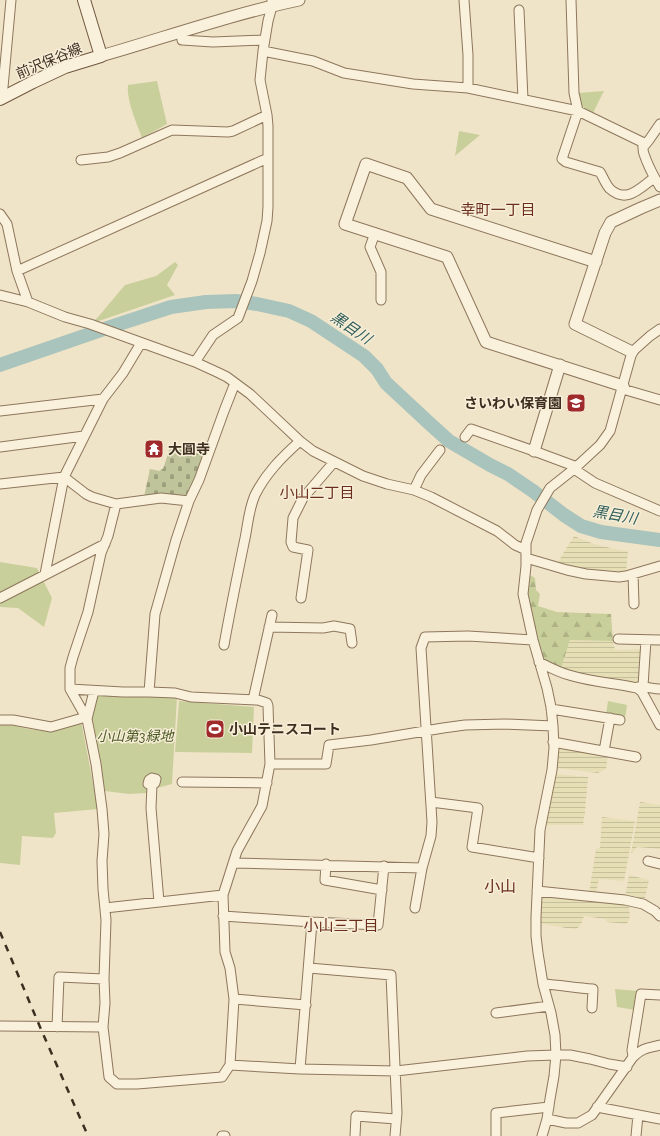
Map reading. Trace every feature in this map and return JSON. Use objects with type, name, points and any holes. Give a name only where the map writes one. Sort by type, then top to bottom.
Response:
[{"type":"main road","name":"前沢保谷線","points":[[1,99],[64,67],[101,56],[84,0]]},
{"type":"street","points":[[1,99],[11,0]]},
{"type":"street","points":[[101,56],[272,3],[299,0]]},
{"type":"street","points":[[464,0],[468,55],[468,88]]},
{"type":"street","points":[[571,0],[574,93],[578,111],[562,159],[566,162],[600,172],[609,188],[620,196],[629,196],[654,178]]},
{"type":"street","points":[[195,362],[213,335],[238,318],[252,281],[260,253],[266,221],[268,158],[267,115],[260,80],[264,40],[272,3]]},
{"type":"street","points":[[518,10],[523,99]]},
{"type":"street","points":[[181,32],[182,40],[213,42],[264,40]]},
{"type":"street","points":[[263,50],[313,61],[344,73],[413,84],[468,88],[578,111],[642,142],[644,146]]},
{"type":"street","points":[[81,160],[108,157],[172,130],[233,131],[267,115]]},
{"type":"street","points":[[660,124],[644,146],[643,152],[654,178],[660,187]]},
{"type":"street","points":[[16,271],[268,158]]},
{"type":"street","points":[[596,262],[431,209],[407,178],[366,164],[345,224],[447,258],[486,342],[560,365],[623,386],[626,390],[660,400]]},
{"type":"street","points":[[632,352],[575,324],[605,234],[611,222],[660,200]]},
{"type":"street","points":[[0,214],[7,224],[16,271],[28,302]]},
{"type":"street","points":[[374,234],[370,247],[381,272],[381,300]]},
{"type":"street","points":[[0,294],[28,302],[65,317],[90,324],[219,372],[235,383],[300,441],[314,451],[363,476],[376,481],[414,490],[431,497],[498,530],[526,554],[555,567],[586,574],[619,577],[660,566]]},
{"type":"street","points":[[542,1136],[547,1119],[556,1055],[555,1035],[543,984],[536,936],[538,858],[540,830],[552,770],[554,742],[551,709],[547,688],[533,640],[523,594],[526,554],[529,534],[538,508],[546,494],[550,488],[576,468],[600,445],[610,431],[632,352],[660,329]]},
{"type":"street","points":[[45,574],[64,476],[103,399],[123,373],[141,343]]},
{"type":"street","points":[[534,451],[560,365]]},
{"type":"street","points":[[149,692],[155,614],[176,540],[189,501],[199,480],[235,383]]},
{"type":"street","points":[[0,411],[103,399]]},
{"type":"street","points":[[465,437],[471,429],[534,451],[576,468],[595,482],[660,511]]},
{"type":"street","points":[[0,447],[84,436]]},
{"type":"street","points":[[224,646],[236,577],[245,542],[250,509],[256,494],[275,464],[300,441]]},
{"type":"street","points":[[414,490],[421,475],[440,450]]},
{"type":"street","points":[[301,598],[308,550],[293,547],[291,542],[293,518],[303,498],[334,462]]},
{"type":"street","points":[[0,484],[64,476],[86,494],[116,504],[161,498],[189,501]]},
{"type":"street","points":[[70,689],[175,693],[191,697],[253,700],[267,703],[270,764],[262,806],[237,851],[223,895],[225,952],[230,968],[234,999],[230,1066],[222,1077],[138,1084],[117,1084],[109,1077],[103,1027],[105,1003],[104,979],[106,920],[103,889],[102,861],[104,834],[102,809],[96,764],[86,718],[70,689],[70,668],[88,612],[101,553],[108,536],[116,504]]},
{"type":"street","points":[[0,598],[105,544]]},
{"type":"street","points":[[633,574],[634,604]]},
{"type":"street","points":[[253,700],[272,615]]},
{"type":"street","points":[[269,627],[323,628],[334,626],[350,629],[352,643]]},
{"type":"street","points":[[415,908],[422,868],[431,836],[431,802],[421,648],[425,637],[468,636],[533,640]]},
{"type":"street","points":[[618,639],[660,640]]},
{"type":"street","points":[[646,640],[640,687],[660,725]]},
{"type":"street","points":[[540,662],[570,675],[598,682],[660,689]]},
{"type":"street","points":[[86,718],[94,691]]},
{"type":"street","points":[[551,709],[620,720]]},
{"type":"street","points":[[0,720],[12,720],[51,726],[86,718]]},
{"type":"street","points":[[604,751],[610,718]]},
{"type":"street","points":[[270,764],[326,764],[329,746],[465,725],[506,724],[553,726]]},
{"type":"street","points":[[554,742],[636,757]]},
{"type":"street","points":[[182,782],[267,783]]},
{"type":"street","points":[[152,785],[151,808],[159,902]]},
{"type":"street","points":[[431,802],[478,808],[472,847],[538,858]]},
{"type":"street","points":[[648,861],[660,864]]},
{"type":"street","points":[[233,863],[326,864],[422,868]]},
{"type":"street","points":[[326,864],[325,880],[382,890]]},
{"type":"street","points":[[223,916],[378,925],[384,866]]},
{"type":"street","points":[[537,891],[625,900],[643,904],[655,911],[660,916]]},
{"type":"street","points":[[105,908],[223,895]]},
{"type":"street","points":[[300,1069],[312,922]]},
{"type":"street","points":[[309,968],[391,975],[396,1071],[395,1136]]},
{"type":"street","points":[[57,1026],[59,977],[104,979]]},
{"type":"street","points":[[543,984],[593,989],[592,1008]]},
{"type":"street","points":[[633,1057],[632,1050],[641,994],[660,995]]},
{"type":"street","points":[[234,999],[306,1005]]},
{"type":"street","points":[[496,1013],[549,1006]]},
{"type":"street","points":[[1,1025],[103,1027]]},
{"type":"street","points":[[547,1119],[566,1123],[578,1122],[592,1115],[638,1051],[643,1048],[660,1045]]},
{"type":"street","points":[[230,1066],[396,1071],[526,1056],[570,1055],[627,1067]]},
{"type":"street","points":[[496,1136],[496,1113],[549,1107]]},
{"type":"street","points":[[597,1107],[660,1119]]},
{"type":"street","points":[[636,1136],[638,1115]]},
{"type":"street","points":[[355,1136],[356,1116],[396,1119]]},
{"type":"shaded area","points":[[574,536],[594,544],[628,551],[626,573],[616,574],[556,565]]},
{"type":"shaded area","points":[[570,640],[613,641],[615,650],[642,649],[641,680],[635,684],[575,674],[561,668]]},
{"type":"shaded area","points":[[559,746],[608,755],[606,769],[598,773],[558,768],[556,766],[556,749]]},
{"type":"shaded area","points":[[555,774],[588,777],[583,825],[543,825],[551,797]]},
{"type":"shaded area","points":[[640,802],[660,805],[660,849],[637,847],[631,853]]},
{"type":"shaded area","points":[[602,817],[635,821],[624,881],[599,879],[596,893],[589,893],[596,849],[600,848]]},
{"type":"shaded area","points":[[629,875],[649,880],[644,902],[625,897]]},
{"type":"shaded area","points":[[540,894],[629,904],[629,921],[626,924],[607,922],[605,919],[584,916],[579,927],[576,929],[539,923]]},
{"type":"green space","points":[[157,81],[167,124],[142,138],[130,105],[128,85]]},
{"type":"green space","points":[[604,91],[593,113],[584,108],[578,93]]},
{"type":"green space","points":[[459,131],[480,135],[455,156]]},
{"type":"green space","points":[[175,262],[178,265],[167,285],[175,295],[90,324],[98,317],[125,285],[156,276]]},
{"type":"green space","points":[[171,445],[205,456],[188,498],[144,497],[150,469],[160,471],[163,469]]},
{"type":"green space","points":[[0,562],[37,568],[52,598],[44,627],[18,608],[0,607]]},
{"type":"green space","points":[[527,573],[535,578],[536,590],[540,594],[538,606],[557,612],[611,614],[613,641],[570,640],[561,668],[541,660],[532,614],[526,594]]},
{"type":"green space","name":"小山第3緑地","points":[[148,694],[177,697],[172,784],[157,788],[147,793],[129,794],[105,791],[91,719],[96,696]]},
{"type":"green space","name":"小山テニスコート","points":[[179,701],[254,707],[252,753],[175,752]]},
{"type":"green space","points":[[608,701],[627,705],[625,718],[606,715]]},
{"type":"green space","points":[[81,721],[98,809],[54,813],[56,833],[53,838],[22,836],[20,865],[0,863],[0,725],[9,724],[28,729],[45,731]]},
{"type":"green space","points":[[615,989],[638,991],[635,1010],[617,1007]]},
{"type":"waterway","name":"黒目川","points":[[0,365],[171,307],[206,302],[236,301],[289,311],[311,321],[364,356],[377,369],[386,383],[449,441],[508,474],[581,526],[601,532],[660,540]]},
{"type":"railway","points":[[0,932],[88,1136]]},
{"type":"place","name":"さいわい保育園","points":[[576,403]]},
{"type":"place","name":"大圓寺","points":[[154,449]]},
{"type":"place","name":"小山テニスコート","points":[[215,729]]},
{"type":"district","name":"幸町一丁目","points":[[498,210]]},
{"type":"district","name":"小山二丁目","points":[[317,493]]},
{"type":"district","name":"小山","points":[[500,886]]},
{"type":"district","name":"小山三丁目","points":[[341,926]]}]
